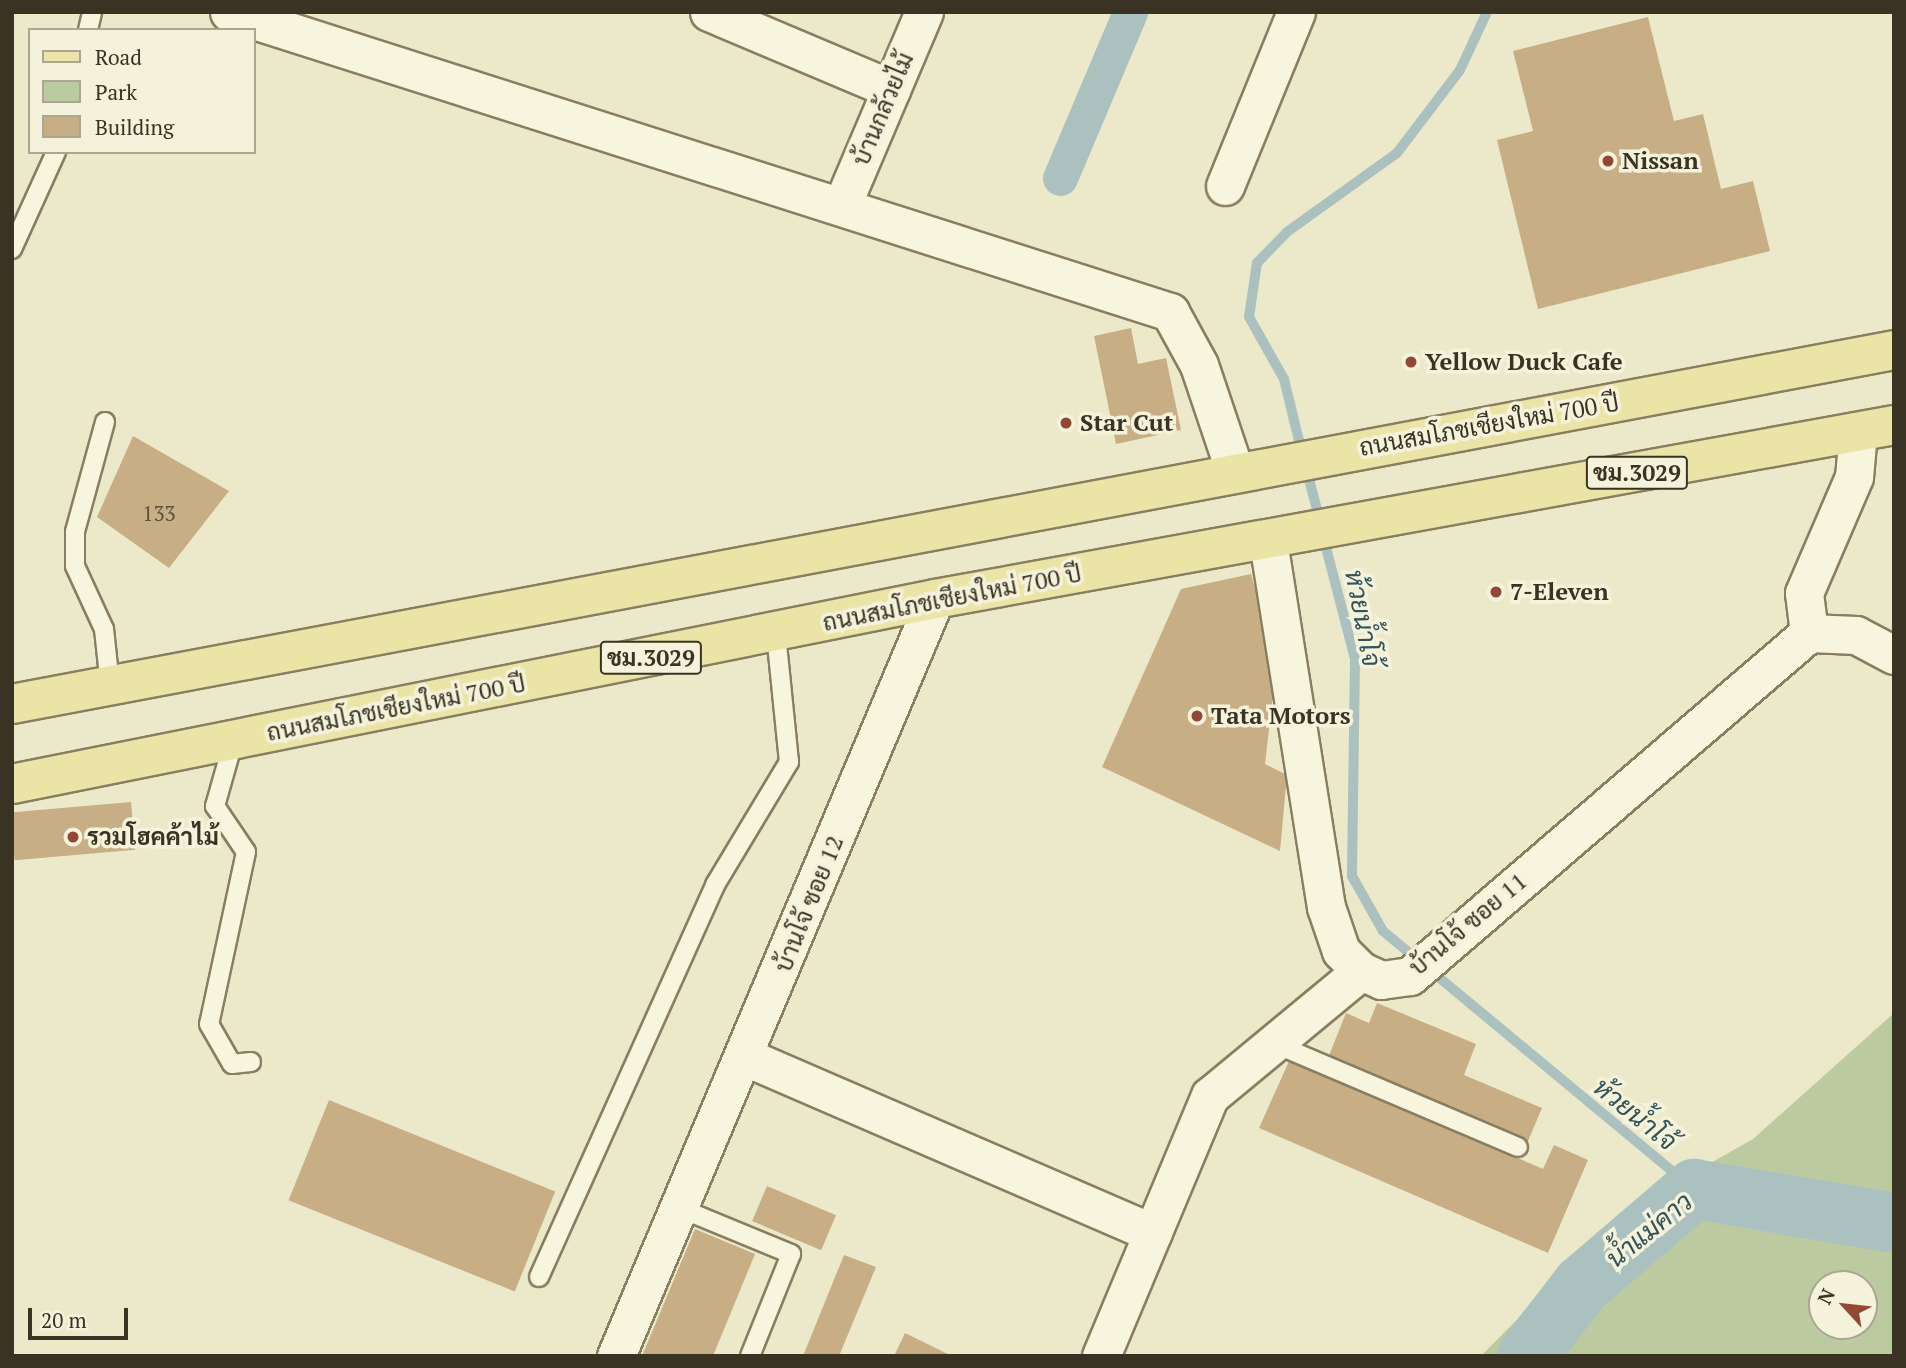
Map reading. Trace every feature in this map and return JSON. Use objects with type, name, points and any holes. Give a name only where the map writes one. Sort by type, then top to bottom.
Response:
[{"type":"main road","name":"ถนนสมโภชเชียงใหม่ 700 ปี","points":[[12,704],[1894,350]]},
{"type":"main road","name":"ถนนสมโภชเชียงใหม่ 700 ปี","points":[[12,784],[776,633],[935,598],[1381,522],[1876,428]]},
{"type":"street","points":[[229,12],[842,205],[1170,312],[1199,365],[1235,472]]},
{"type":"street","points":[[709,12],[891,89]]},
{"type":"street","name":"บ้านกล้วยไม้","points":[[842,205],[924,12]]},
{"type":"street","points":[[1225,186],[1296,12]]},
{"type":"street","points":[[1876,428],[1804,593],[1809,633],[1856,635],[1894,655]]},
{"type":"street","points":[[1101,1356],[1210,1096],[1361,971],[1341,951],[1326,906],[1279,539]]},
{"type":"street","name":"บ้านโจ้ ซอย 12","points":[[616,1356],[746,1057],[935,598]]},
{"type":"street","name":"บ้านโจ้ ซอย 11","points":[[1361,971],[1381,979],[1410,976],[1809,633]]},
{"type":"street","points":[[746,1057],[1153,1233]]},
{"type":"lane","points":[[12,249],[55,154]]},
{"type":"lane","points":[[105,422],[75,532],[75,566],[104,628],[110,685]]},
{"type":"lane","points":[[539,1277],[715,885],[789,762],[776,633]]},
{"type":"lane","points":[[234,739],[215,806],[246,852],[209,1024],[232,1064],[251,1062]]},
{"type":"lane","points":[[1273,1042],[1518,1147]]},
{"type":"lane","points":[[682,1209],[792,1254],[750,1356]]},
{"type":"green space","points":[[1894,1013],[1894,1356],[1481,1356],[1621,1214],[1753,1139]]},
{"type":"building","name":"Nissan","points":[[1648,17],[1674,121],[1703,114],[1721,189],[1753,181],[1770,251],[1538,309],[1497,140],[1533,131],[1513,51]]},
{"type":"building","points":[[1131,328],[1138,364],[1166,358],[1181,430],[1116,444],[1094,336]]},
{"type":"building","points":[[133,436],[229,491],[169,568],[97,517]]},
{"type":"building","name":"Tata Motors","points":[[1251,574],[1276,668],[1265,764],[1287,775],[1280,851],[1102,767],[1181,589]]},
{"type":"building","name":"รวมโฮคค้าไม้","points":[[131,802],[135,850],[15,860],[12,812]]},
{"type":"building","points":[[1377,1003],[1476,1044],[1464,1075],[1542,1108],[1528,1141],[1328,1058],[1346,1013],[1369,1023]]},
{"type":"building","points":[[1290,1059],[1543,1169],[1554,1145],[1588,1160],[1548,1253],[1259,1128]]},
{"type":"building","points":[[329,1100],[555,1191],[515,1292],[289,1200]]},
{"type":"building","points":[[767,1186],[836,1215],[821,1250],[752,1221]]},
{"type":"building","points":[[695,1229],[755,1254],[713,1356],[642,1356]]},
{"type":"building","points":[[844,1255],[876,1267],[839,1356],[803,1356]]},
{"type":"building","points":[[905,1333],[952,1356],[894,1356]]},
{"type":"waterway","points":[[1060,178],[1130,12]]},
{"type":"waterway","name":"ห้วยน้ำโจ้","points":[[1302,453],[1284,379],[1249,317],[1257,263],[1287,232],[1397,153],[1460,70],[1487,12]]},
{"type":"waterway","name":"ห้วยน้ำโจ้","points":[[1306,468],[1320,521]]},
{"type":"waterway","name":"ห้วยน้ำโจ้","points":[[1323,536],[1355,659],[1352,876],[1383,931],[1694,1189]]},
{"type":"waterway","name":"น้ำแม่คาว","points":[[1527,1356],[1582,1285],[1694,1189],[1894,1223]]},
{"type":"place","name":"Nissan","points":[[1608,161]]},
{"type":"place","name":"Yellow Duck Cafe","points":[[1411,362]]},
{"type":"place","name":"Star Cut","points":[[1066,423]]},
{"type":"place","name":"7-Eleven","points":[[1496,592]]},
{"type":"place","name":"Tata Motors","points":[[1197,716]]},
{"type":"place","name":"รวมโฮคค้าไม้","points":[[73,837]]}]
